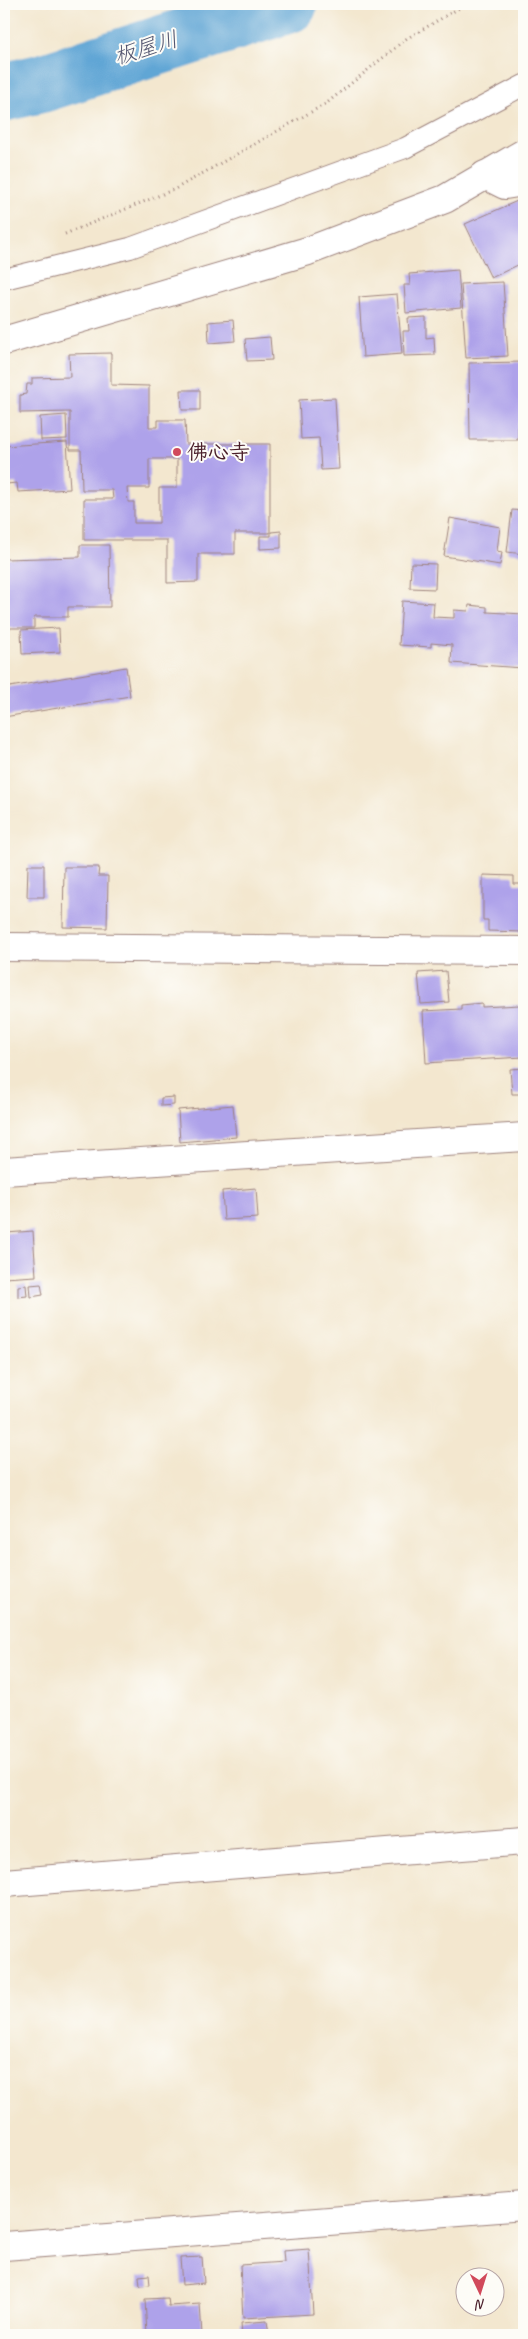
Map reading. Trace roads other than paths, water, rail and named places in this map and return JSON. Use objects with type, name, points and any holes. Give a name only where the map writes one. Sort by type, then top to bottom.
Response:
[{"type":"street","points":[[4,341],[308,251],[445,199],[524,153]]},
{"type":"street","points":[[485,175],[505,185],[524,182]]},
{"type":"street","points":[[4,947],[524,950]]},
{"type":"street","points":[[4,1171],[524,1137]]},
{"type":"street","points":[[4,1883],[524,1841]]},
{"type":"street","points":[[4,2246],[524,2206]]},
{"type":"lane","points":[[4,279],[130,248],[405,148],[524,85]]},
{"type":"waterway","name":"板屋川","points":[[4,92],[43,83],[288,4]]},
{"type":"place","name":"佛心寺","points":[[177,452]]}]
